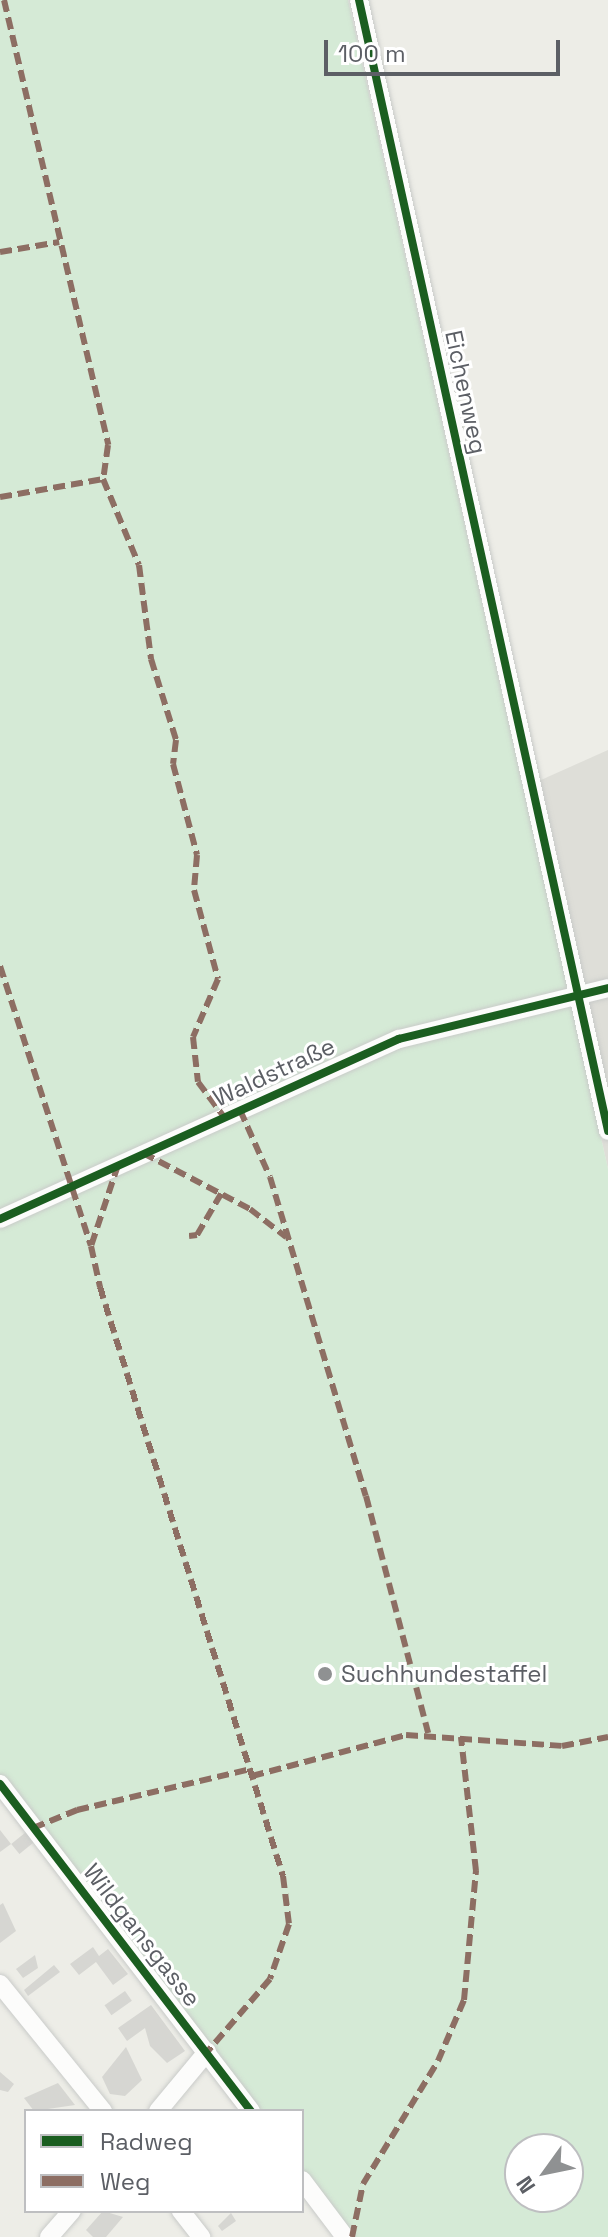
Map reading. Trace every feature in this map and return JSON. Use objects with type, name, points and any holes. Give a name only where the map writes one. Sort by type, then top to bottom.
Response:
[{"type":"street","name":"Eichenweg","points":[[359,0],[608,1131]]},
{"type":"street","name":"Waldstraße","points":[[0,1219],[399,1039],[608,988]]},
{"type":"street","name":"Wildgansgasse","points":[[0,1784],[250,2109]]},
{"type":"street","points":[[1,1988],[101,2109]]},
{"type":"street","points":[[160,2109],[207,2052]]},
{"type":"street","points":[[304,2183],[345,2237]]},
{"type":"street","points":[[49,2237],[70,2213]]},
{"type":"street","points":[[183,2213],[201,2237]]},
{"type":"shaded area","points":[[608,750],[608,1169],[523,788]]},
{"type":"green space","points":[[0,0],[348,0],[608,1169],[608,2237],[338,2237],[304,2192],[304,2109],[241,2109],[0,1790]]},
{"type":"building","points":[[0,1830],[11,1844],[0,1852]]},
{"type":"building","points":[[26,1832],[34,1842],[19,1854],[11,1844]]},
{"type":"building","points":[[3,1903],[16,1931],[0,1943],[0,1905]]},
{"type":"building","points":[[93,1947],[99,1956],[108,1949],[128,1974],[113,1985],[96,1962],[79,1975],[70,1964]]},
{"type":"building","points":[[35,1955],[38,1968],[23,1978],[16,1969]]},
{"type":"building","points":[[54,1965],[60,1972],[28,1996],[24,1990]]},
{"type":"building","points":[[125,1991],[132,2001],[111,2015],[105,2005]]},
{"type":"building","points":[[151,2005],[185,2051],[167,2063],[150,2046],[145,2028],[127,2041],[118,2028]]},
{"type":"building","points":[[126,2047],[142,2080],[125,2096],[110,2094],[102,2077]]},
{"type":"building","points":[[0,2072],[14,2084],[8,2092],[0,2090]]},
{"type":"building","points":[[58,2083],[75,2105],[32,2109],[24,2098]]},
{"type":"building","points":[[101,2213],[123,2217],[106,2237],[93,2237],[86,2230]]},
{"type":"building","points":[[231,2213],[236,2221],[222,2231],[218,2226]]},
{"type":"marked path","points":[[4,0],[108,445],[103,479],[139,565],[151,659],[176,740],[173,764],[197,855],[194,890],[218,979],[193,1037],[198,1082],[224,1117]]},
{"type":"marked path","points":[[0,252],[59,242]]},
{"type":"marked path","points":[[0,497],[103,479]]},
{"type":"marked path","points":[[0,966],[91,1246]]},
{"type":"marked path","points":[[240,1110],[270,1177],[366,1496],[428,1733]]},
{"type":"marked path","points":[[143,1153],[250,1209],[286,1237]]},
{"type":"marked path","points":[[118,1165],[91,1246],[100,1287],[283,1876],[289,1924],[270,1979],[207,2052]]},
{"type":"marked path","points":[[189,1236],[197,1235],[221,1194]]},
{"type":"marked path","points":[[252,1776],[406,1735],[562,1746],[608,1737]]},
{"type":"marked path","points":[[352,2237],[363,2184],[438,2061],[464,2000],[476,1871],[461,1737]]},
{"type":"marked path","points":[[33,1828],[77,1810],[250,1769]]},
{"type":"cycle path","points":[[359,0],[608,1131]]},
{"type":"cycle path","points":[[0,1219],[399,1039],[608,988]]},
{"type":"cycle path","points":[[0,1784],[249,2109]]},
{"type":"place","name":"Suchhundestaffel","points":[[325,1674]]}]
